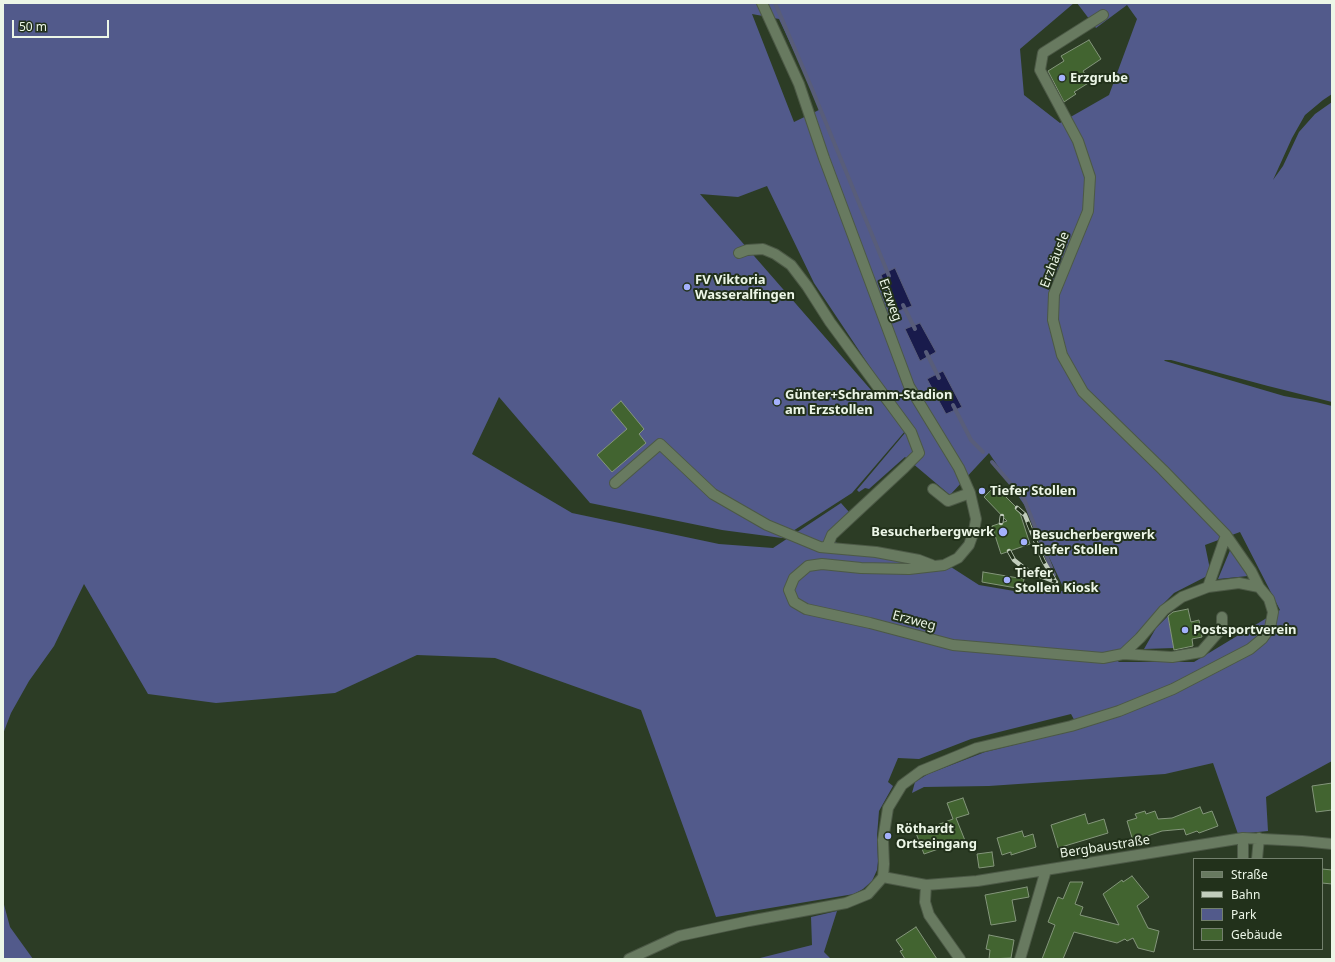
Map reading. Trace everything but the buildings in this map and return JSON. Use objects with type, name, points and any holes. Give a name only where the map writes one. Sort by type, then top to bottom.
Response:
[{"type":"street","name":"Erzweg","points":[[762,3],[798,84],[909,386],[959,468],[970,493],[976,519],[970,545],[958,558],[944,565],[909,569],[861,568],[822,564],[808,566],[794,578],[789,590],[794,602],[806,609],[870,623],[953,645],[1103,658],[1123,654],[1172,657],[1201,652],[1222,628],[1222,617]]},
{"type":"street","name":"Erzhäusle","points":[[1103,15],[1043,54],[1040,70],[1078,141],[1090,177],[1088,211],[1054,294],[1053,320],[1062,355],[1083,392],[1163,470],[1226,535],[1251,571],[1259,587]]},
{"type":"street","points":[[739,252],[763,249],[775,254],[791,265],[807,286],[830,322],[911,432],[919,453],[832,535],[827,548]]},
{"type":"street","points":[[615,483],[660,444],[713,494],[767,525],[820,547],[876,552],[919,560],[936,566]]},
{"type":"street","points":[[933,489],[948,502],[970,493]]},
{"type":"street","points":[[1208,587],[1226,535]]},
{"type":"street","points":[[629,959],[679,936],[846,903],[868,894],[884,877],[883,840],[888,808],[902,786],[921,771],[977,748],[1071,726],[1120,711],[1173,689],[1250,649],[1262,638],[1270,628],[1273,612],[1269,599],[1259,587],[1239,583],[1208,587],[1182,597],[1164,610],[1123,654]]},
{"type":"street","points":[[1243,838],[1243,858]]},
{"type":"street","name":"Bergbaustraße","points":[[884,877],[926,885],[976,881],[1243,838],[1313,841],[1332,844]]},
{"type":"street","points":[[1257,858],[1259,838]]},
{"type":"street","points":[[1020,959],[1046,870]]},
{"type":"street","points":[[926,885],[925,902],[929,915],[960,959]]},
{"type":"green space","points":[[3,3],[1074,3],[1020,49],[1024,95],[1060,123],[1109,95],[1137,19],[1127,5],[1096,28],[1077,3],[1332,3],[1332,94],[1305,115],[1292,138],[1273,180],[1283,166],[1299,132],[1315,114],[1332,102],[1332,402],[1171,360],[1164,360],[1284,396],[1332,406],[1332,761],[1266,797],[1268,831],[1238,834],[1213,763],[1165,774],[989,786],[924,787],[912,793],[915,782],[928,774],[985,752],[1079,729],[1071,714],[971,739],[919,759],[898,758],[888,782],[893,786],[879,811],[877,870],[872,881],[863,889],[854,894],[716,917],[641,710],[495,658],[417,655],[335,693],[216,703],[148,694],[84,584],[54,646],[29,681],[11,713],[3,734]],"holes":[[[752,14],[779,19],[821,109],[794,122]],[[767,186],[814,283],[910,427],[857,490],[859,492],[865,488],[869,489],[905,457],[950,495],[989,453],[1025,506],[1065,591],[1020,592],[979,585],[951,567],[903,560],[826,540],[849,512],[841,503],[773,548],[719,544],[572,513],[472,454],[499,397],[590,503],[722,530],[782,538],[852,493],[906,430],[700,194],[738,197]],[[1240,532],[1280,610],[1194,662],[1118,662],[1153,618],[1159,608],[1174,593],[1211,574],[1205,545]]]},
{"type":"green space","points":[[1231,548],[1248,576],[1218,579]]},
{"type":"green space","points":[[1168,616],[1174,648],[1144,649],[1156,628]]},
{"type":"green space","points":[[3,901],[10,927],[33,959],[3,959]]},
{"type":"green space","points":[[837,911],[824,952],[831,959],[756,959],[812,945],[811,917]]},
{"type":"shaded area","points":[[895,268],[912,306],[896,312],[881,275]]},
{"type":"shaded area","points":[[920,323],[936,352],[920,361],[905,329]]},
{"type":"shaded area","points":[[943,371],[962,407],[946,414],[927,379]]},
{"type":"waterway","points":[[775,3],[889,276]]},
{"type":"waterway","points":[[903,305],[915,329]]},
{"type":"waterway","points":[[926,352],[939,378]]},
{"type":"waterway","points":[[953,405],[971,440],[983,452]]},
{"type":"waterway","points":[[992,462],[1024,499],[1054,575]]},
{"type":"railway","points":[[1017,508],[1025,515],[1043,560],[1055,581]]},
{"type":"railway","points":[[1001,523],[1002,516]]},
{"type":"railway","points":[[1009,551],[1014,560],[1024,568],[1032,573],[1056,582]]},
{"type":"place","name":"Erzgrube","points":[[1062,78]]},
{"type":"place","name":"FV Viktoria Wasseralfingen","points":[[687,287]]},
{"type":"place","name":"Günter+Schramm-Stadion am Erzstollen","points":[[777,402]]},
{"type":"place","name":"Tiefer Stollen","points":[[982,491]]},
{"type":"place","name":"Besucherbergwerk","points":[[1003,532]]},
{"type":"place","name":"Besucherbergwerk Tiefer Stollen","points":[[1024,542]]},
{"type":"place","name":"Tiefer Stollen Kiosk","points":[[1007,580]]},
{"type":"place","name":"Postsportverein","points":[[1185,630]]},
{"type":"place","name":"Röthardt Ortseingang","points":[[888,836]]}]
